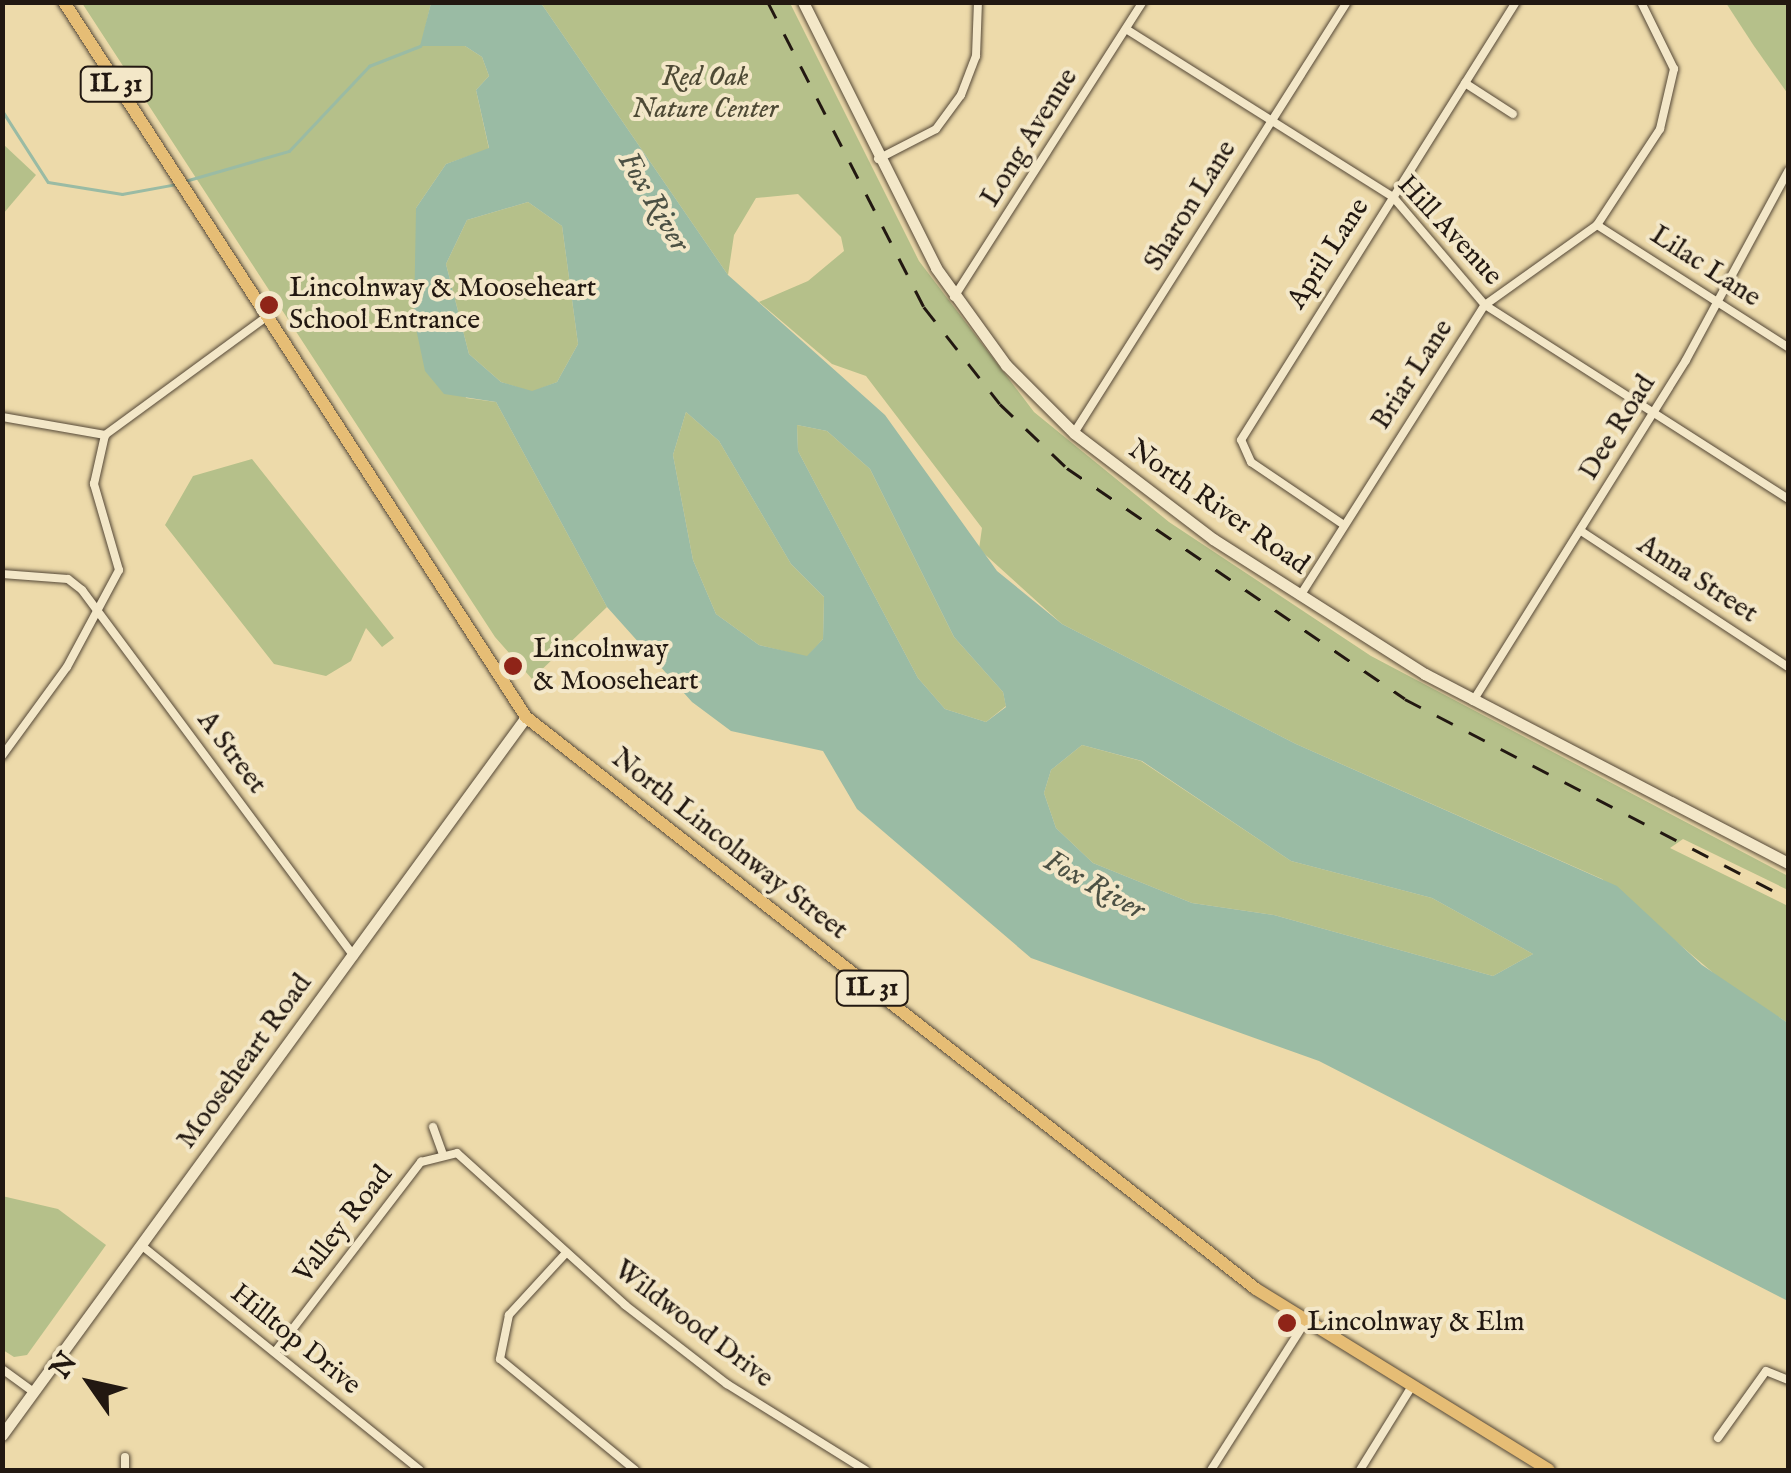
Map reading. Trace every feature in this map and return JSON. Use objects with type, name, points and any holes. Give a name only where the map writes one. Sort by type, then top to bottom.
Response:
[{"type":"main road","name":"North Lincolnway Street","points":[[64,2],[526,717],[1306,1321],[1549,1470]]},
{"type":"main road","name":"North River Road","points":[[803,2],[878,159],[954,297],[1074,433],[1300,596],[1473,701],[1788,863]]},
{"type":"main road","name":"Mooseheart Road","points":[[2,1435],[526,717]]},
{"type":"street","points":[[878,159],[936,129],[961,95],[976,56],[978,2]]},
{"type":"street","name":"Long Avenue","points":[[954,297],[1143,2]]},
{"type":"street","name":"Sharon Lane","points":[[1074,433],[1347,2]]},
{"type":"street","name":"April Lane","points":[[1344,525],[1243,452],[1246,427],[1516,2]]},
{"type":"street","name":"Briar Lane","points":[[1300,596],[1485,305],[1598,225],[1673,96],[1672,58],[1641,2]]},
{"type":"street","name":"Hill Avenue","points":[[1126,29],[1392,197],[1485,305],[1788,499]]},
{"type":"street","points":[[1464,83],[1513,114]]},
{"type":"street","name":"Dee Road","points":[[1473,701],[1654,414],[1715,300],[1785,183],[1788,170]]},
{"type":"street","name":"Lilac Lane","points":[[1598,225],[1788,347]]},
{"type":"street","points":[[4,752],[96,612],[118,570],[94,484],[105,435],[266,317]]},
{"type":"street","points":[[2,417],[105,435]]},
{"type":"street","name":"Anna Street","points":[[1581,531],[1788,667]]},
{"type":"street","name":"A Street","points":[[2,574],[68,579],[354,956]]},
{"type":"street","points":[[434,1127],[442,1152]]},
{"type":"street","name":"Wildwood Drive","points":[[442,1152],[474,1162],[565,1254],[727,1384],[865,1470]]},
{"type":"street","name":"Valley Road","points":[[275,1352],[401,1186],[442,1152]]},
{"type":"street","name":"Hilltop Drive","points":[[142,1245],[420,1470]]},
{"type":"street","points":[[565,1254],[508,1316],[500,1360],[635,1470]]},
{"type":"street","points":[[1210,1470],[1306,1321]]},
{"type":"street","points":[[2,1369],[34,1392]]},
{"type":"street","points":[[1718,1438],[1766,1372],[1788,1380]]},
{"type":"street","points":[[1360,1470],[1412,1386]]},
{"type":"street","points":[[124,1470],[125,1457]]},
{"type":"green space","points":[[82,3],[431,3],[421,46],[465,46],[482,57],[489,76],[476,90],[489,149],[446,164],[416,208],[466,398],[496,402],[607,607],[532,679],[495,637]]},
{"type":"green space","name":"Red Oak Nature Center","points":[[541,3],[790,3],[919,261],[1034,412],[1169,522],[1371,656],[1788,876],[1788,890],[1683,839],[1670,848],[1788,906],[1788,1023],[1724,982],[1602,879],[1296,744],[1062,624],[979,549],[982,528],[866,376],[832,364],[759,302],[808,281],[844,251],[841,237],[798,194],[756,198],[734,235],[728,275]]},
{"type":"green space","points":[[1726,3],[1788,3],[1788,94],[1754,46]]},
{"type":"green space","points":[[3,144],[36,175],[3,214]]},
{"type":"green space","points":[[528,202],[562,226],[578,344],[557,382],[532,392],[501,382],[469,354],[446,264],[467,220]]},
{"type":"green space","points":[[686,412],[719,441],[791,564],[824,597],[823,639],[807,657],[759,645],[716,614],[693,560],[673,455]]},
{"type":"green space","points":[[797,425],[827,431],[870,469],[954,637],[1003,692],[1006,706],[986,722],[945,709],[918,678],[798,451]]},
{"type":"green space","points":[[252,459],[394,638],[382,647],[366,628],[351,661],[326,676],[274,664],[165,525],[193,476]]},
{"type":"green space","points":[[1082,745],[1141,761],[1291,861],[1432,898],[1533,954],[1493,976],[1274,915],[1192,903],[1093,863],[1056,828],[1044,793],[1051,770]]},
{"type":"green space","points":[[2,1196],[58,1209],[106,1245],[27,1355],[14,1357],[3,1350]]},
{"type":"water","name":"Fox River","points":[[431,3],[541,3],[728,275],[885,415],[997,571],[1062,624],[1296,744],[1617,886],[1702,965],[1788,1023],[1788,1301],[1319,1061],[1031,958],[857,809],[823,751],[731,731],[692,702],[607,607],[496,402],[444,394],[425,371],[414,319],[416,208],[446,164],[489,148],[476,90],[489,76],[482,57],[465,46],[420,46]],"holes":[[[528,202],[562,226],[578,344],[557,382],[532,391],[501,382],[469,354],[446,264],[467,220]],[[686,412],[719,441],[791,564],[824,597],[823,639],[807,656],[759,645],[716,614],[693,560],[673,455]],[[797,425],[827,431],[870,469],[954,637],[1003,692],[1006,707],[986,722],[945,709],[918,678],[798,451]],[[1082,745],[1142,761],[1291,861],[1432,898],[1533,954],[1493,976],[1274,915],[1192,903],[1093,863],[1056,828],[1044,793],[1051,770]]]},
{"type":"waterway","points":[[185,181],[289,151],[369,66],[420,46]]},
{"type":"waterway","points":[[2,110],[48,182],[122,194],[177,184]]},
{"type":"railway","points":[[768,2],[924,307],[1000,404],[1067,468],[1405,699],[1788,898]]},
{"type":"place","name":"Lincolnway & Mooseheart School Entrance","points":[[269,305]]},
{"type":"place","name":"Lincolnway & Mooseheart","points":[[513,666]]},
{"type":"place","name":"Lincolnway & Elm","points":[[1287,1323]]}]
